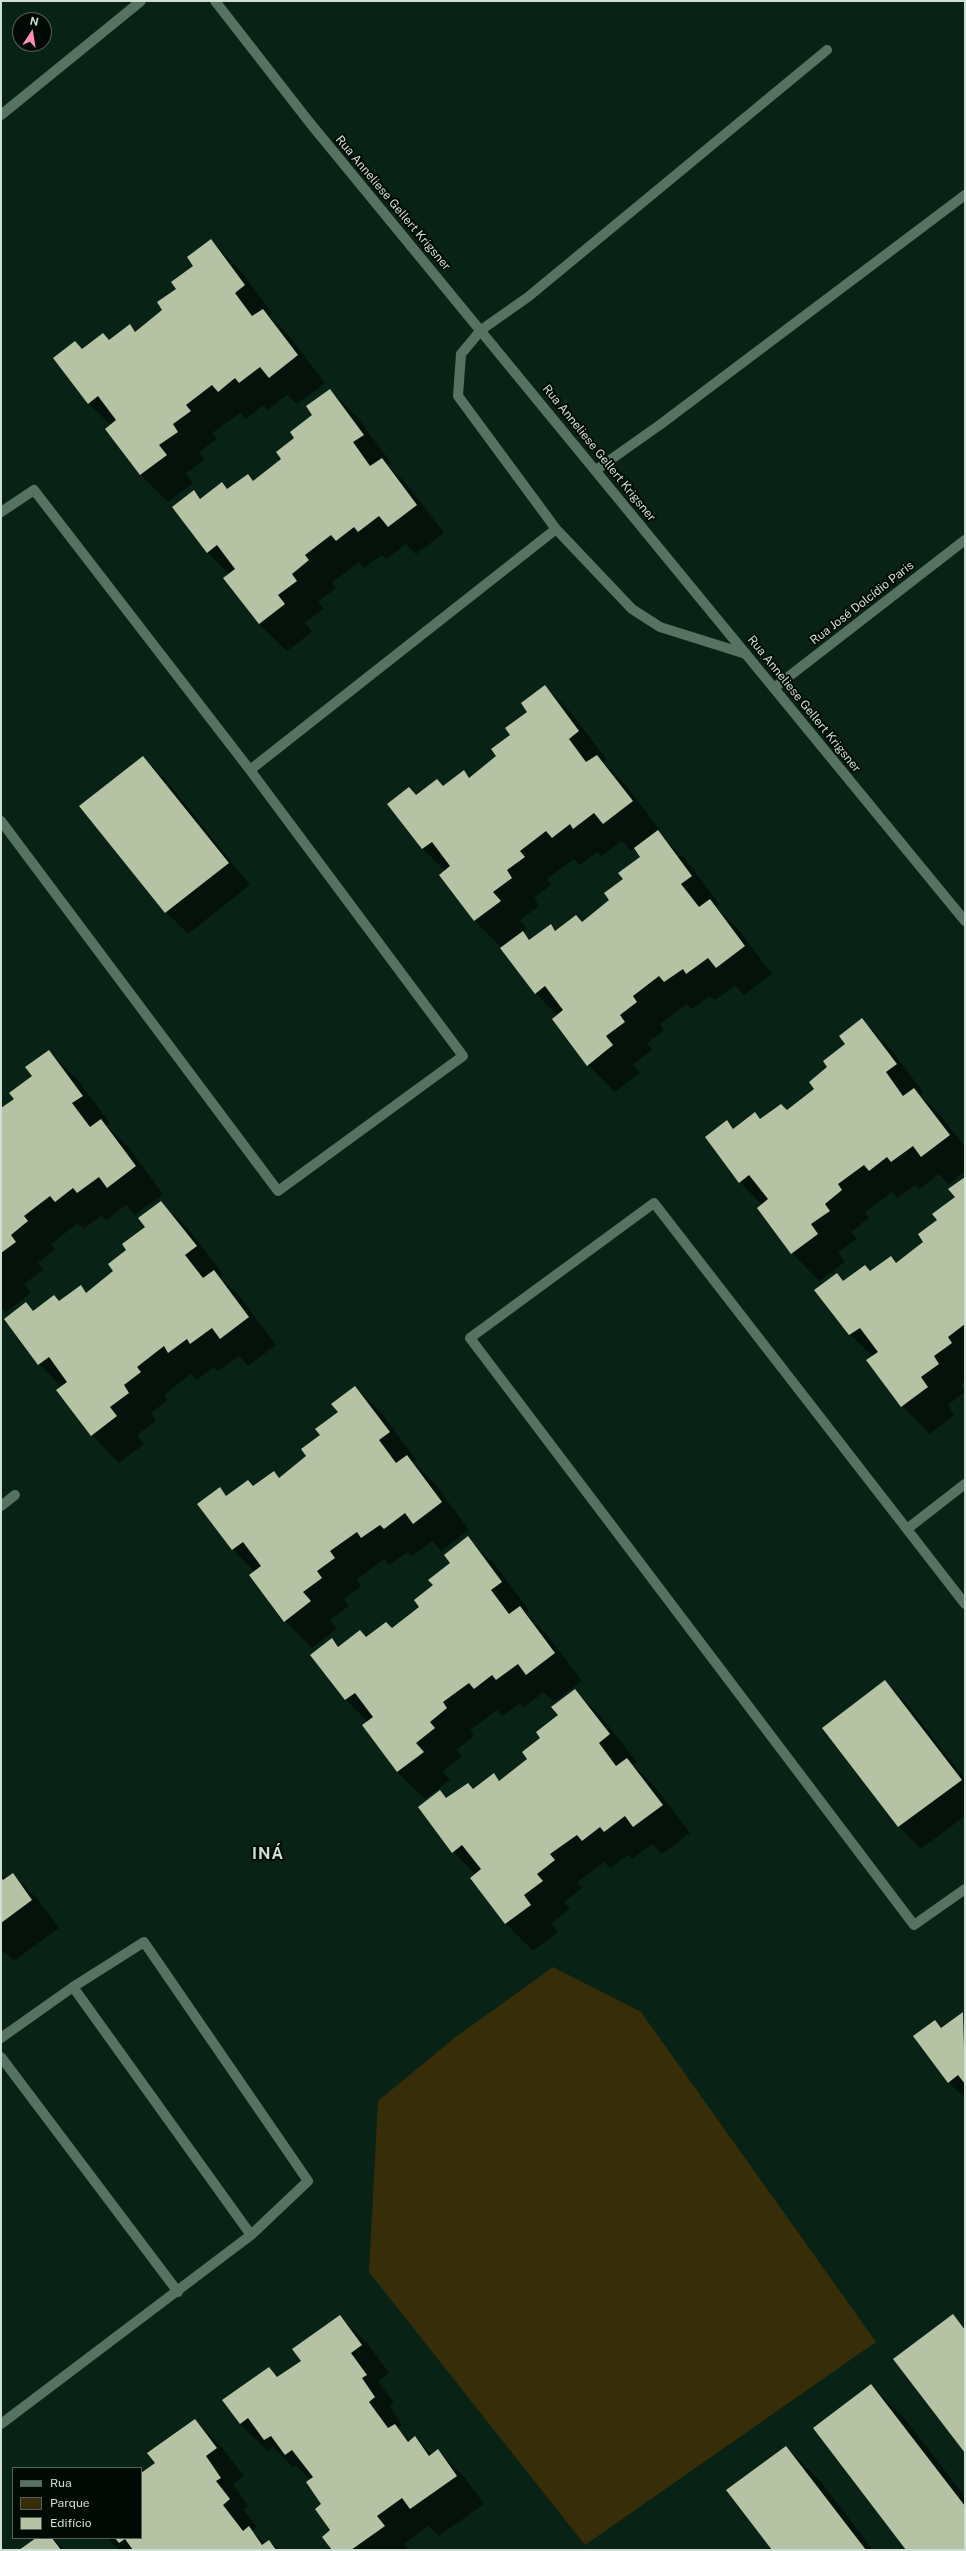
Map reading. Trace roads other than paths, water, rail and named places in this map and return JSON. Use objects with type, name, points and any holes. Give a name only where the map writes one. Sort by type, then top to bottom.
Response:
[{"type":"main road","points":[[1,115],[141,1]]},
{"type":"main road","name":"Rua Anneliese Gellert Krigsner","points":[[215,1],[271,75],[965,921]]},
{"type":"main road","points":[[746,654],[660,627],[632,609],[556,529],[458,396],[461,354],[481,330],[528,297],[827,50]]},
{"type":"main road","points":[[596,470],[674,415],[965,194]]},
{"type":"main road","points":[[1,512],[34,490],[250,770],[463,1056],[278,1191],[1,821]]},
{"type":"main road","points":[[250,770],[556,529]]},
{"type":"main road","name":"Rua José Dolcídio Paris","points":[[774,688],[965,540]]},
{"type":"main road","points":[[965,1604],[654,1203],[470,1338],[914,1925],[965,1889]]},
{"type":"main road","points":[[907,1529],[965,1484]]},
{"type":"main road","points":[[1,1506],[15,1495]]},
{"type":"main road","points":[[1,2038],[73,1988],[144,1942],[308,2181],[251,2235],[178,2292],[1,2424]]},
{"type":"main road","points":[[73,1988],[251,2235]]},
{"type":"main road","points":[[1,2057],[178,2292]]},
{"type":"district","name":"INÁ","points":[[268,1854]]}]
